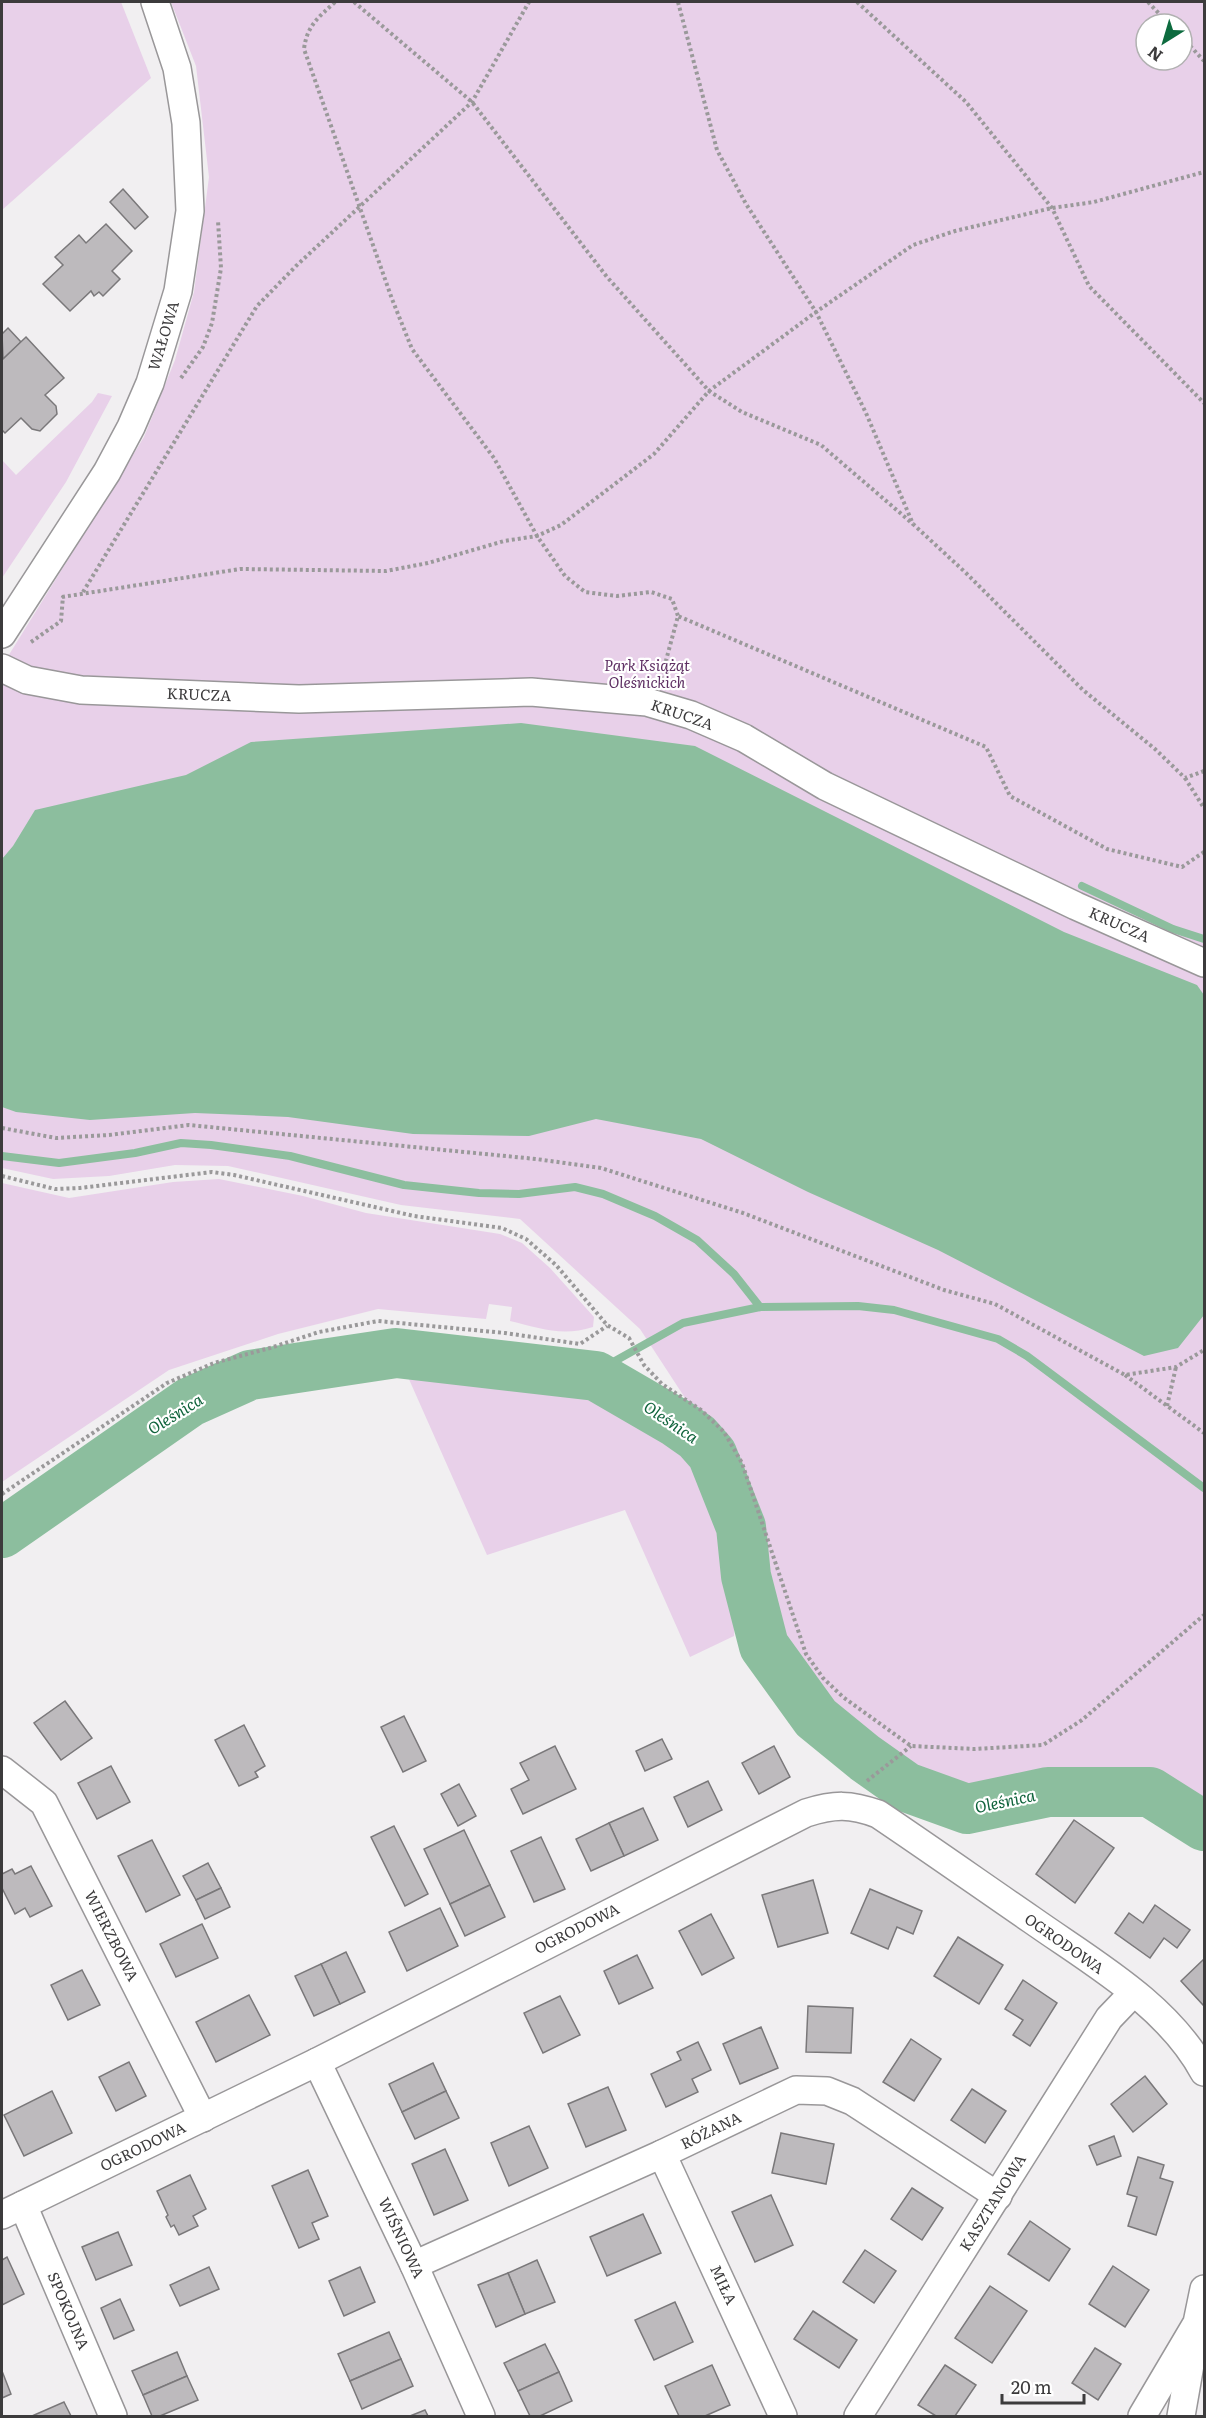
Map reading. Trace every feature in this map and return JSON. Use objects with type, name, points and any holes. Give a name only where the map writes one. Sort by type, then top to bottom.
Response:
[{"type":"street","name":"WAŁOWA","points":[[2,634],[107,472],[150,383],[178,291],[190,211],[186,123],[177,68],[155,2]]},
{"type":"street","name":"KRUCZA","points":[[2,668],[27,680],[81,690],[300,699],[531,692],[646,702],[691,714],[744,738],[825,786],[1076,906],[1204,963]]},
{"type":"street","name":"WIERZBOWA","points":[[2,1770],[44,1803],[203,2118]]},
{"type":"street","name":"OGRODOWA","points":[[12,2210],[317,2062],[807,1813],[831,1805],[856,1806],[878,1814],[1133,1993],[1159,2014],[1180,2036],[1204,2072]]},
{"type":"street","name":"KASZTANOWA","points":[[858,2416],[1109,2018],[1133,1993]]},
{"type":"street","name":"WIŚNIOWA","points":[[317,2062],[414,2265],[481,2416]]},
{"type":"street","name":"RÓŻANA","points":[[414,2265],[662,2154],[796,2090],[827,2091],[852,2101],[998,2196]]},
{"type":"street","name":"MIŁA","points":[[662,2154],[783,2416]]},
{"type":"street","name":"SPOKOJNA","points":[[12,2210],[113,2416]]},
{"type":"street","points":[[1181,2416],[1186,2399],[1204,2289]]},
{"type":"street","points":[[1142,2416],[1197,2323]]},
{"type":"path","points":[[335,2],[312,23],[306,34],[304,49],[392,299],[412,349],[494,459],[537,536],[565,576],[585,592],[617,596],[651,592],[672,599],[678,616],[660,683],[646,702]]},
{"type":"path","points":[[354,2],[472,102],[607,277],[709,391],[742,412],[821,445],[966,573],[1083,690],[1155,749],[1185,778],[1204,808]]},
{"type":"path","points":[[83,592],[257,306],[360,205],[472,102],[529,2]]},
{"type":"path","points":[[678,2],[717,150],[746,204],[816,312],[866,413],[913,524]]},
{"type":"path","points":[[857,2],[966,102],[1052,208],[1089,286],[1204,403]]},
{"type":"path","points":[[62,597],[240,569],[386,571],[537,536],[561,525],[654,454],[709,391],[816,312],[913,245],[955,231],[1052,208],[1094,202],[1204,172]]},
{"type":"path","points":[[678,616],[986,747],[1010,796],[1107,849],[1182,867],[1204,852]]},
{"type":"path","points":[[1185,778],[1204,771]]},
{"type":"path","points":[[2,1128],[56,1138],[109,1135],[189,1125],[536,1159],[602,1168],[742,1213],[935,1287],[995,1304],[1125,1375],[1204,1433]]},
{"type":"path","points":[[2,1176],[55,1188],[80,1188],[213,1172],[414,1216],[502,1228],[526,1239],[556,1265],[607,1326],[629,1338],[644,1365],[662,1384],[701,1410],[724,1432],[742,1463],[806,1654],[823,1678],[843,1697],[911,1746],[975,1749],[1043,1745],[1082,1720],[1204,1615]]},
{"type":"path","points":[[2,1494],[167,1383],[214,1363],[319,1332],[378,1321],[505,1333],[580,1344],[607,1326]]},
{"type":"path","points":[[1125,1375],[1176,1367],[1204,1350]]},
{"type":"path","points":[[1167,1406],[1176,1367]]},
{"type":"path","points":[[866,1782],[911,1746]]},
{"type":"green space","points":[[2,2],[121,2],[151,78],[2,210]]},
{"type":"green space","name":"Park Książąt Oleśnickich","points":[[171,2],[1204,2],[1204,1812],[1148,1776],[957,1791],[860,1739],[799,1680],[773,1627],[750,1539],[719,1450],[640,1329],[520,1219],[401,1205],[228,1166],[175,1165],[109,1176],[53,1179],[2,1168],[2,666],[144,437],[175,360],[194,292],[209,177],[196,66]]},
{"type":"green space","points":[[98,393],[112,396],[66,482],[2,578],[2,460],[16,475],[92,402]]},
{"type":"green space","points":[[219,1179],[303,1196],[366,1213],[500,1234],[522,1243],[550,1268],[594,1317],[593,1327],[571,1331],[541,1329],[510,1321],[512,1307],[489,1304],[486,1319],[378,1309],[278,1334],[169,1370],[2,1482],[2,1183],[69,1198],[173,1182]]},
{"type":"green space","points":[[408,1377],[537,1386],[587,1394],[621,1404],[668,1433],[695,1460],[709,1489],[729,1562],[734,1607],[734,1636],[690,1657],[625,1510],[487,1555]]},
{"type":"shaded area","points":[[521,723],[695,746],[1064,932],[1197,985],[1204,995],[1204,1315],[1178,1348],[1144,1356],[938,1250],[808,1192],[701,1139],[596,1119],[529,1136],[413,1134],[288,1117],[195,1113],[90,1120],[16,1112],[2,1107],[2,859],[13,846],[35,810],[186,775],[251,742]]},
{"type":"building","points":[[123,189],[148,217],[135,229],[110,202]]},
{"type":"building","points":[[106,224],[132,251],[112,271],[120,279],[103,296],[99,292],[94,296],[91,291],[70,311],[43,284],[63,265],[55,257],[79,235],[86,243]]},
{"type":"building","points":[[8,328],[21,342],[3,359],[2,334]]},
{"type":"building","points":[[26,337],[64,378],[45,395],[56,406],[57,414],[40,431],[32,429],[21,418],[5,433],[2,430],[2,360]]},
{"type":"building","points":[[65,1701],[92,1738],[61,1760],[34,1723]]},
{"type":"building","points":[[404,1716],[426,1761],[403,1772],[381,1727]]},
{"type":"building","points":[[244,1725],[265,1766],[255,1772],[258,1777],[239,1786],[215,1740]]},
{"type":"building","points":[[662,1739],[672,1759],[645,1771],[636,1751]]},
{"type":"building","points":[[555,1746],[576,1789],[523,1814],[511,1789],[529,1780],[520,1763]]},
{"type":"building","points":[[774,1746],[790,1777],[759,1794],[742,1763]]},
{"type":"building","points":[[111,1766],[130,1802],[97,1819],[78,1783]]},
{"type":"building","points":[[708,1781],[722,1810],[688,1827],[674,1797]]},
{"type":"building","points":[[459,1784],[476,1816],[458,1826],[441,1794]]},
{"type":"building","points":[[643,1808],[658,1840],[624,1856],[609,1823]]},
{"type":"building","points":[[1074,1820],[1114,1848],[1075,1903],[1036,1874]]},
{"type":"building","points":[[609,1823],[624,1856],[591,1871],[576,1839]]},
{"type":"building","points":[[394,1826],[428,1894],[405,1906],[371,1837]]},
{"type":"building","points":[[464,1830],[490,1885],[450,1904],[424,1849]]},
{"type":"building","points":[[541,1837],[565,1889],[534,1902],[511,1851]]},
{"type":"building","points":[[152,1840],[180,1895],[146,1912],[118,1856]]},
{"type":"building","points":[[208,1863],[221,1888],[196,1900],[183,1876]]},
{"type":"building","points":[[31,1866],[52,1906],[30,1917],[25,1908],[15,1914],[2,1888],[2,1874],[12,1869],[15,1874]]},
{"type":"building","points":[[813,1880],[828,1933],[778,1947],[762,1895]]},
{"type":"building","points":[[490,1885],[505,1917],[465,1936],[450,1904]]},
{"type":"building","points":[[221,1888],[230,1907],[205,1919],[196,1900]]},
{"type":"building","points":[[870,1889],[922,1911],[913,1934],[897,1927],[888,1949],[851,1933]]},
{"type":"building","points":[[1155,1905],[1190,1930],[1177,1948],[1164,1938],[1150,1958],[1115,1933],[1129,1913],[1143,1923]]},
{"type":"building","points":[[440,1908],[458,1946],[407,1971],[389,1932]]},
{"type":"building","points":[[711,1914],[734,1958],[702,1975],[679,1931]]},
{"type":"building","points":[[202,1924],[218,1958],[176,1977],[160,1944]]},
{"type":"building","points":[[958,1937],[1003,1965],[979,2004],[934,1976]]},
{"type":"building","points":[[346,1952],[365,1992],[340,2004],[321,1964]]},
{"type":"building","points":[[637,1955],[653,1988],[619,2004],[604,1971]]},
{"type":"building","points":[[1204,1959],[1204,2006],[1181,1981]]},
{"type":"building","points":[[321,1964],[340,2004],[314,2016],[295,1976]]},
{"type":"building","points":[[82,1970],[100,2005],[68,2020],[51,1985]]},
{"type":"building","points":[[1023,1980],[1057,2003],[1030,2046],[1013,2035],[1023,2020],[1005,2009]]},
{"type":"building","points":[[249,1995],[270,2035],[216,2062],[196,2022]]},
{"type":"building","points":[[560,1996],[580,2035],[543,2053],[524,2013]]},
{"type":"building","points":[[808,2006],[853,2008],[851,2053],[806,2052]]},
{"type":"building","points":[[761,2027],[778,2068],[740,2084],[723,2044]]},
{"type":"building","points":[[911,2039],[941,2059],[914,2101],[883,2082]]},
{"type":"building","points":[[698,2042],[711,2070],[692,2079],[698,2092],[666,2107],[651,2074],[681,2060],[677,2052]]},
{"type":"building","points":[[129,2062],[146,2096],[116,2111],[99,2077]]},
{"type":"building","points":[[433,2063],[446,2091],[402,2112],[389,2084]]},
{"type":"building","points":[[1145,2076],[1167,2104],[1133,2132],[1111,2104]]},
{"type":"building","points":[[608,2087],[626,2130],[586,2147],[568,2104]]},
{"type":"building","points":[[972,2089],[1006,2111],[985,2143],[951,2120]]},
{"type":"building","points":[[52,2091],[72,2133],[24,2156],[4,2115]]},
{"type":"building","points":[[446,2091],[459,2118],[415,2139],[402,2112]]},
{"type":"building","points":[[529,2126],[548,2168],[509,2186],[491,2143]]},
{"type":"building","points":[[781,2133],[834,2144],[826,2184],[772,2173]]},
{"type":"building","points":[[1114,2136],[1121,2156],[1097,2165],[1089,2146]]},
{"type":"building","points":[[445,2149],[468,2200],[434,2215],[412,2164]]},
{"type":"building","points":[[1138,2157],[1164,2165],[1160,2178],[1173,2182],[1156,2235],[1128,2226],[1137,2197],[1127,2194]]},
{"type":"building","points":[[308,2170],[328,2216],[312,2223],[319,2239],[299,2248],[272,2186]]},
{"type":"building","points":[[190,2175],[206,2209],[193,2216],[198,2226],[179,2235],[174,2225],[171,2227],[166,2217],[168,2215],[157,2191]]},
{"type":"building","points":[[912,2188],[943,2208],[922,2240],[891,2219]]},
{"type":"building","points":[[771,2195],[793,2245],[755,2262],[732,2212]]},
{"type":"building","points":[[643,2214],[661,2253],[607,2276],[590,2237]]},
{"type":"building","points":[[1030,2221],[1070,2249],[1049,2281],[1008,2254]]},
{"type":"building","points":[[118,2232],[132,2265],[96,2280],[82,2247]]},
{"type":"building","points":[[865,2250],[896,2271],[874,2303],[843,2282]]},
{"type":"building","points":[[7,2257],[24,2294],[2,2305],[2,2260]]},
{"type":"building","points":[[537,2260],[555,2302],[525,2314],[508,2273]]},
{"type":"building","points":[[1113,2266],[1149,2290],[1125,2327],[1089,2304]]},
{"type":"building","points":[[209,2267],[219,2289],[180,2306],[170,2285]]},
{"type":"building","points":[[360,2267],[375,2302],[344,2316],[329,2281]]},
{"type":"building","points":[[508,2273],[525,2314],[496,2327],[478,2285]]},
{"type":"building","points":[[990,2286],[1027,2311],[992,2363],[955,2338]]},
{"type":"building","points":[[120,2299],[134,2330],[114,2339],[101,2308]]},
{"type":"building","points":[[675,2302],[693,2342],[654,2360],[635,2320]]},
{"type":"building","points":[[813,2311],[857,2340],[839,2368],[794,2339]]},
{"type":"building","points":[[389,2332],[401,2359],[350,2381],[338,2354]]},
{"type":"building","points":[[545,2344],[559,2372],[518,2391],[504,2363]]},
{"type":"building","points":[[1095,2348],[1121,2364],[1098,2400],[1072,2383]]},
{"type":"building","points":[[177,2352],[187,2376],[143,2395],[132,2371]]},
{"type":"building","points":[[401,2359],[413,2386],[362,2409],[350,2381]]},
{"type":"building","points":[[712,2365],[730,2405],[705,2416],[679,2416],[665,2386]]},
{"type":"building","points":[[945,2365],[976,2385],[955,2416],[936,2416],[918,2405]]},
{"type":"building","points":[[2,2371],[11,2394],[2,2398]]},
{"type":"building","points":[[559,2372],[572,2401],[540,2416],[530,2416],[518,2391]]},
{"type":"building","points":[[187,2376],[198,2400],[160,2416],[152,2416],[143,2395]]},
{"type":"building","points":[[64,2402],[71,2416],[32,2416]]},
{"type":"building","points":[[425,2410],[428,2416],[410,2416]]},
{"type":"waterway","points":[[1082,886],[1173,929],[1204,939]]},
{"type":"waterway","points":[[2,1156],[59,1163],[135,1153],[181,1143],[290,1156],[404,1185],[479,1193],[519,1194],[575,1187],[603,1194],[655,1216],[697,1240],[734,1274],[760,1307]]},
{"type":"waterway","points":[[596,1376],[615,1361],[683,1323],[760,1307],[858,1306],[894,1310],[998,1339],[1027,1356],[1204,1488]]},
{"type":"waterway","name":"Oleśnica","points":[[2,1533],[190,1402],[250,1375],[396,1353],[596,1376],[677,1423],[697,1437],[712,1454],[741,1527],[746,1576],[764,1646],[816,1718],[865,1758],[906,1787],[967,1809],[1048,1792],[1150,1792],[1204,1826]]}]
